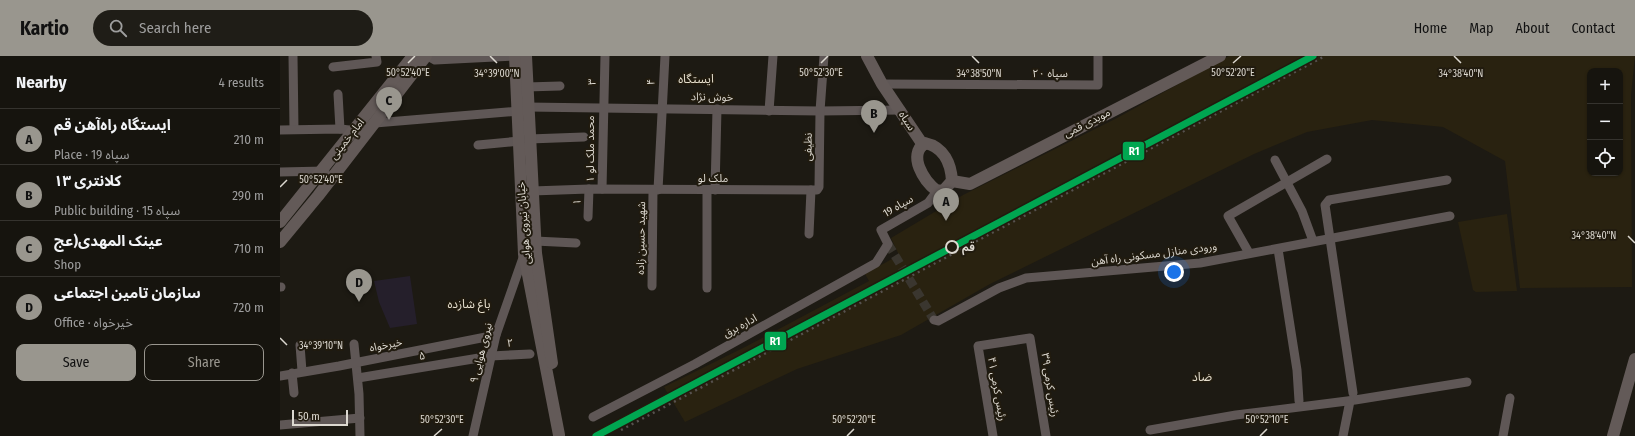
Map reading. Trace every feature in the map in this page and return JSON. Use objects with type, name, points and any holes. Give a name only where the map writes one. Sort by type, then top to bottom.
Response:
[{"type":"main road","name":"امام خمینی","points":[[280,222],[413,56]]},
{"type":"main road","name":"امام خمینی","points":[[280,242],[427,56]]},
{"type":"main road","name":"خیابان نیروی هوایی","points":[[515,56],[523,109],[524,254],[562,434],[536,241],[532,191],[524,140]]},
{"type":"main road","name":"خیابان نیروی هوایی","points":[[523,109],[526,87],[526,56]]},
{"type":"main road","name":"سپاه","points":[[867,56],[882,84],[922,145]]},
{"type":"main road","name":"مویدی قمی","points":[[952,181],[970,184],[1220,56]]},
{"type":"main road","points":[[925,144],[933,145],[941,151],[950,167],[952,181],[944,190],[937,191],[931,186],[918,165],[916,155],[919,147],[925,144]]},
{"type":"main road","points":[[1612,436],[1635,359]]},
{"type":"street","points":[[293,56],[294,129]]},
{"type":"street","points":[[333,67],[377,62],[376,56]]},
{"type":"street","points":[[427,56],[435,60],[515,56]]},
{"type":"street","name":"۳","points":[[602,108],[604,56]]},
{"type":"street","name":"۴","points":[[656,190],[665,56]]},
{"type":"street","points":[[769,110],[773,56]]},
{"type":"street","name":"نظیفی","points":[[810,190],[818,189],[819,183],[820,111],[824,56]]},
{"type":"street","name":"سپاه ۲۰","points":[[882,84],[1098,85],[1098,56]]},
{"type":"street","points":[[526,87],[560,86]]},
{"type":"street","points":[[338,94],[340,129]]},
{"type":"street","name":"خوش نژاد","points":[[280,130],[354,130],[523,109],[602,108],[820,111],[900,110]]},
{"type":"street","name":"۱ محمد ملک لو","points":[[602,108],[602,189]]},
{"type":"street","points":[[708,288],[711,190],[717,109]]},
{"type":"street","points":[[478,144],[584,137]]},
{"type":"street","points":[[1249,253],[1228,216],[1327,159]]},
{"type":"street","points":[[1275,160],[1302,211],[1313,241]]},
{"type":"street","points":[[280,172],[336,171]]},
{"type":"street","points":[[1343,436],[1352,397],[1325,204],[1329,200],[1447,180]]},
{"type":"street","name":"ملک لو","points":[[532,191],[589,189],[810,190]]},
{"type":"street","name":"۱","points":[[588,217],[589,189]]},
{"type":"street","name":"شهید حسین زاده","points":[[652,286],[656,190]]},
{"type":"street","points":[[808,234],[810,190]]},
{"type":"street","name":"سپاه 19","points":[[888,244],[880,230],[928,203],[937,191]]},
{"type":"street","name":"ورودی منازل مسکونی راه آهن","points":[[936,320],[999,288],[1026,278],[1200,263],[1450,216]]},
{"type":"street","points":[[536,241],[576,243]]},
{"type":"street","name":"اداره برق","points":[[593,417],[695,364],[876,264],[888,244]]},
{"type":"street","points":[[1278,249],[1297,370],[1299,401]]},
{"type":"street","name":"نیروی هوایی ۹","points":[[473,436],[496,335],[524,254]]},
{"type":"street","name":"خیرخواه","points":[[280,376],[496,335]]},
{"type":"street","name":"رئیس کرمی ۳۹","points":[[978,346],[1030,338],[1046,436]]},
{"type":"street","points":[[354,344],[358,378],[360,436]]},
{"type":"street","points":[[300,345],[302,371]]},
{"type":"street","name":"رئیس کرمی ۴۱","points":[[978,346],[993,436]]},
{"type":"street","name":"۲","points":[[491,356],[530,354]]},
{"type":"street","name":"۵","points":[[358,378],[491,356]]},
{"type":"street","points":[[292,373],[294,393]]},
{"type":"street","points":[[1150,430],[1352,397],[1467,382]]},
{"type":"street","points":[[1503,436],[1510,398]]},
{"type":"street","points":[[280,425],[360,418]]},
{"type":"shaded area","points":[[1229,56],[1635,56],[1631,95],[1632,287],[1520,288],[1505,161],[1443,127],[1372,120],[1307,132],[1254,154],[990,284],[901,335],[797,369],[685,422],[664,387],[747,346],[869,281],[865,274],[899,255],[891,238],[963,195],[1117,118]]},
{"type":"shaded area","points":[[1507,214],[1517,291],[1476,292],[1473,290],[1458,222]]},
{"type":"shaded area","points":[[410,276],[417,324],[390,328],[379,302],[374,281]]},
{"type":"tunnel","points":[[888,244],[934,320]]},
{"type":"railway","points":[[621,430],[1325,56]]},
{"type":"transit line","name":"R1","points":[[596,436],[1313,56]]},
{"type":"place","name":"عینک المهدی(عج","points":[[389,120]]},
{"type":"place","name":"کلانتری ۱۳","points":[[874,133]]},
{"type":"place","name":"ایستگاه راه‌آهن قم","points":[[946,221]]},
{"type":"place","name":"قم","points":[[952,247]]},
{"type":"place","name":"سازمان تامین اجتماعی","points":[[359,302]]},
{"type":"district","name":"ایستگاه","points":[[696,79]]},
{"type":"district","name":"باغ شازده","points":[[469,304]]},
{"type":"district","name":"ضاد","points":[[1202,377]]}]
